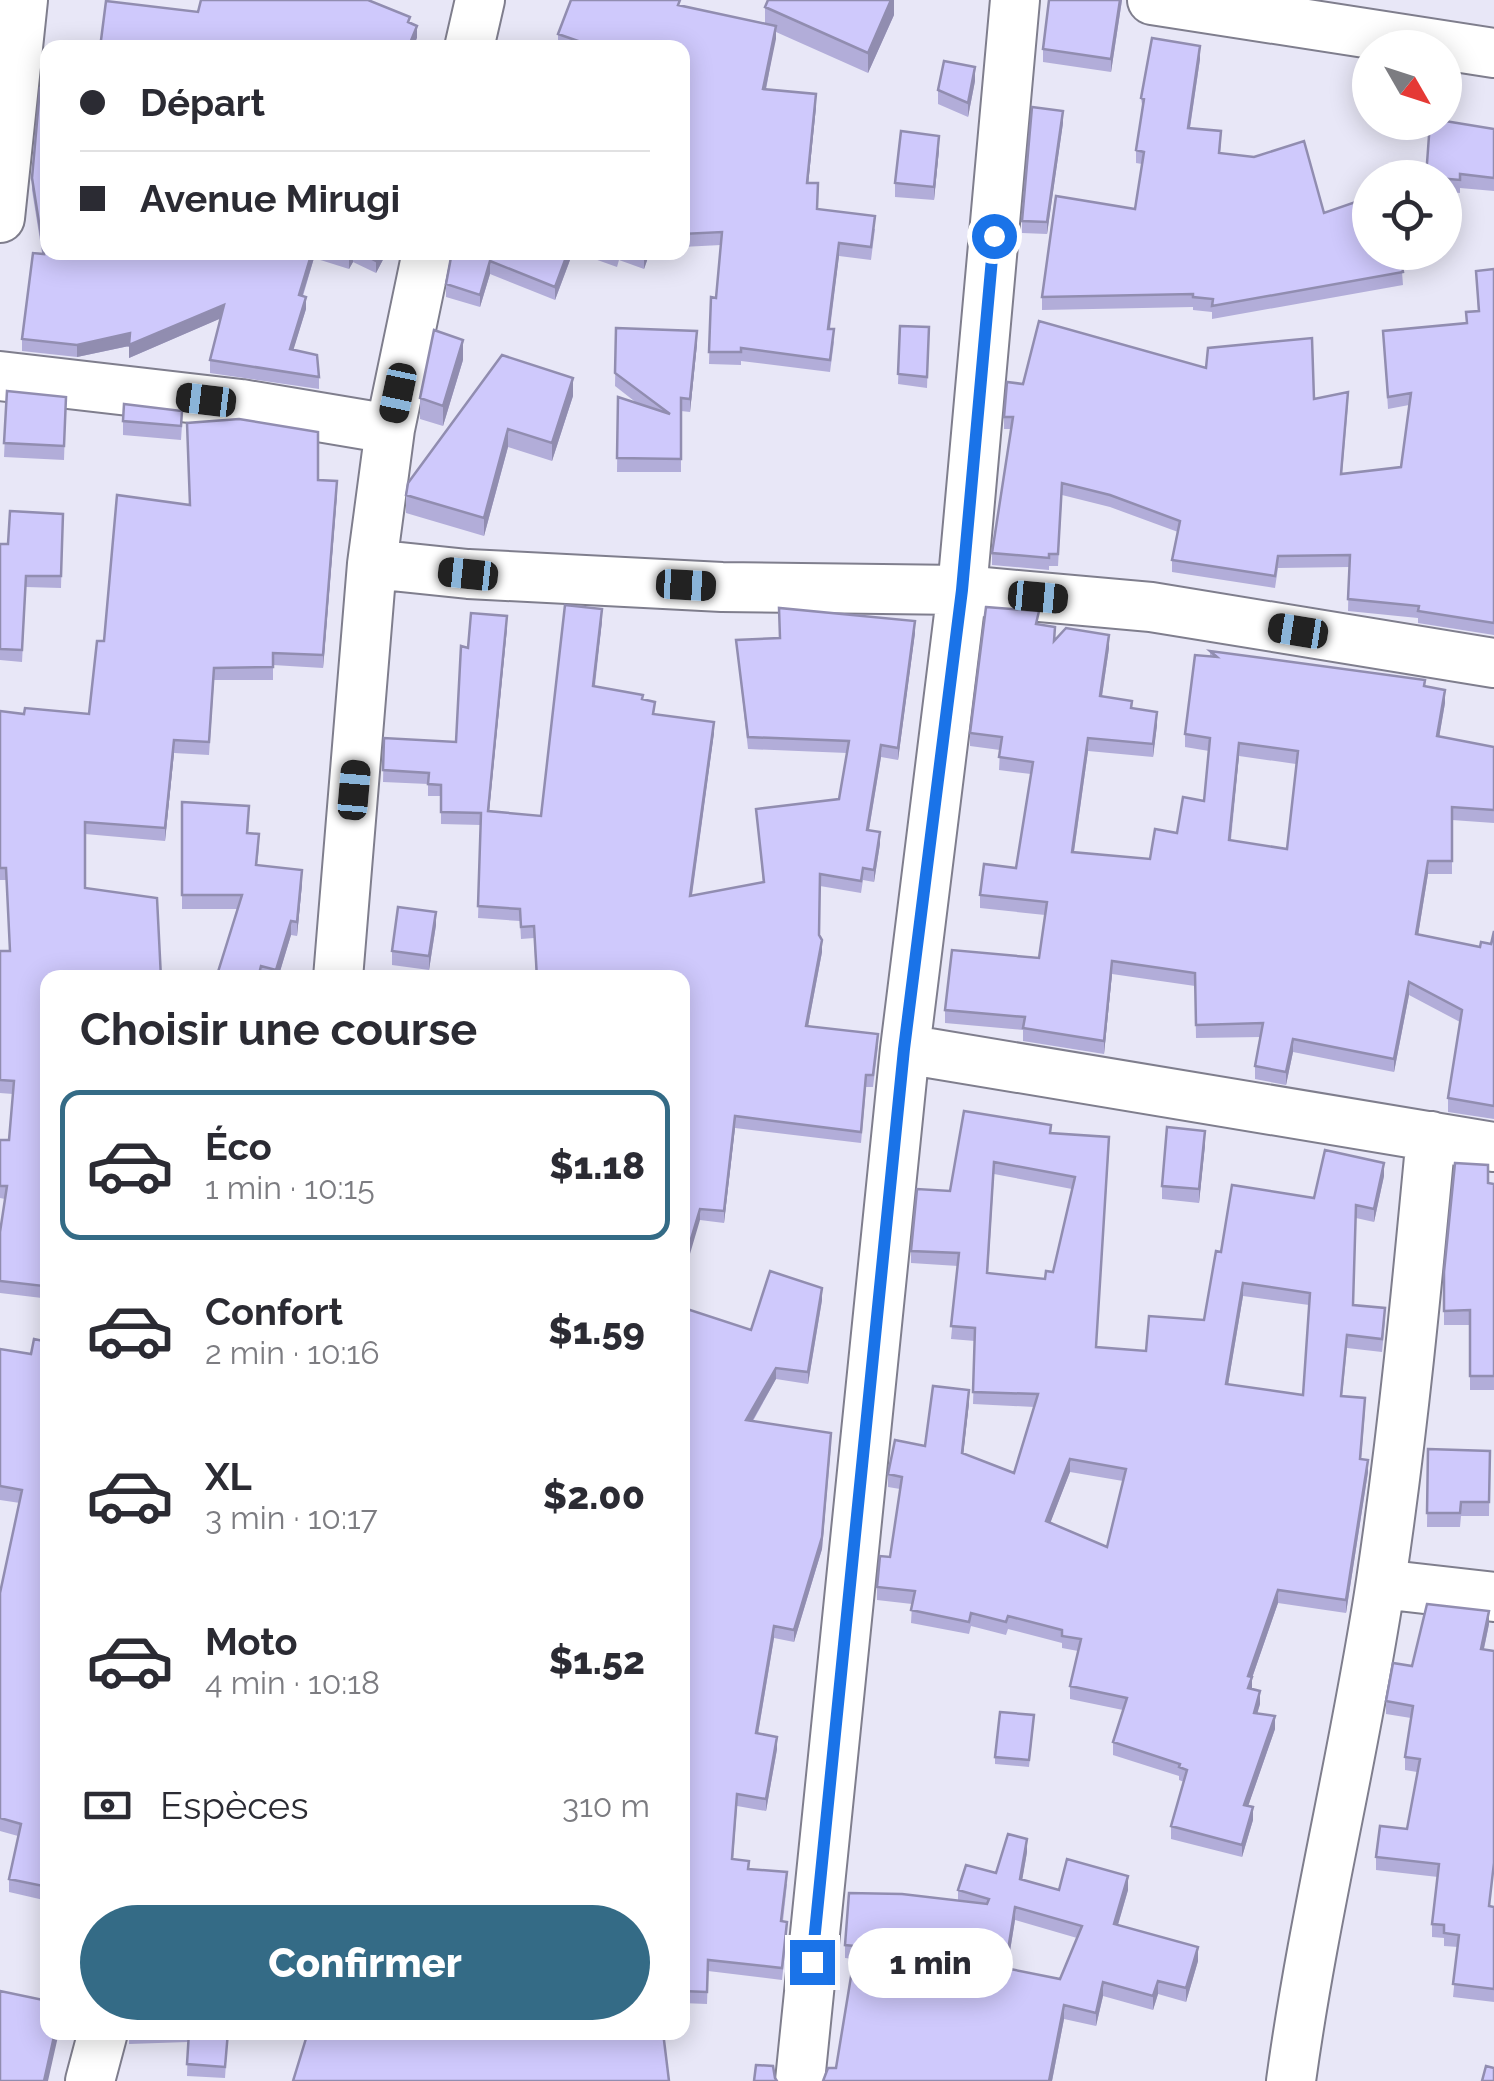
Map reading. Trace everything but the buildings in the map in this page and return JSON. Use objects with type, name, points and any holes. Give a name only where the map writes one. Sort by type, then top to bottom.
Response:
[{"type":"street","points":[[0,218],[23,0]]},
{"type":"street","points":[[471,40],[480,0]]},
{"type":"street","points":[[800,2081],[904,1049],[962,590],[1015,0]]},
{"type":"street","points":[[1152,0],[1342,16],[1494,53]]},
{"type":"street","points":[[339,970],[372,564],[390,428],[425,260]]},
{"type":"street","points":[[0,376],[241,404],[390,428]]},
{"type":"street","points":[[372,564],[468,574],[722,587],[962,590],[1151,606],[1494,663]]},
{"type":"street","points":[[904,1049],[1494,1147]]},
{"type":"street","points":[[1290,2081],[1304,1984],[1381,1584],[1407,1388],[1431,1136]]},
{"type":"street","points":[[1381,1584],[1494,1597]]},
{"type":"street","points":[[90,2081],[101,2040]]},
{"type":"route","points":[[812,1962],[904,1049],[962,590],[994,236]]}]
